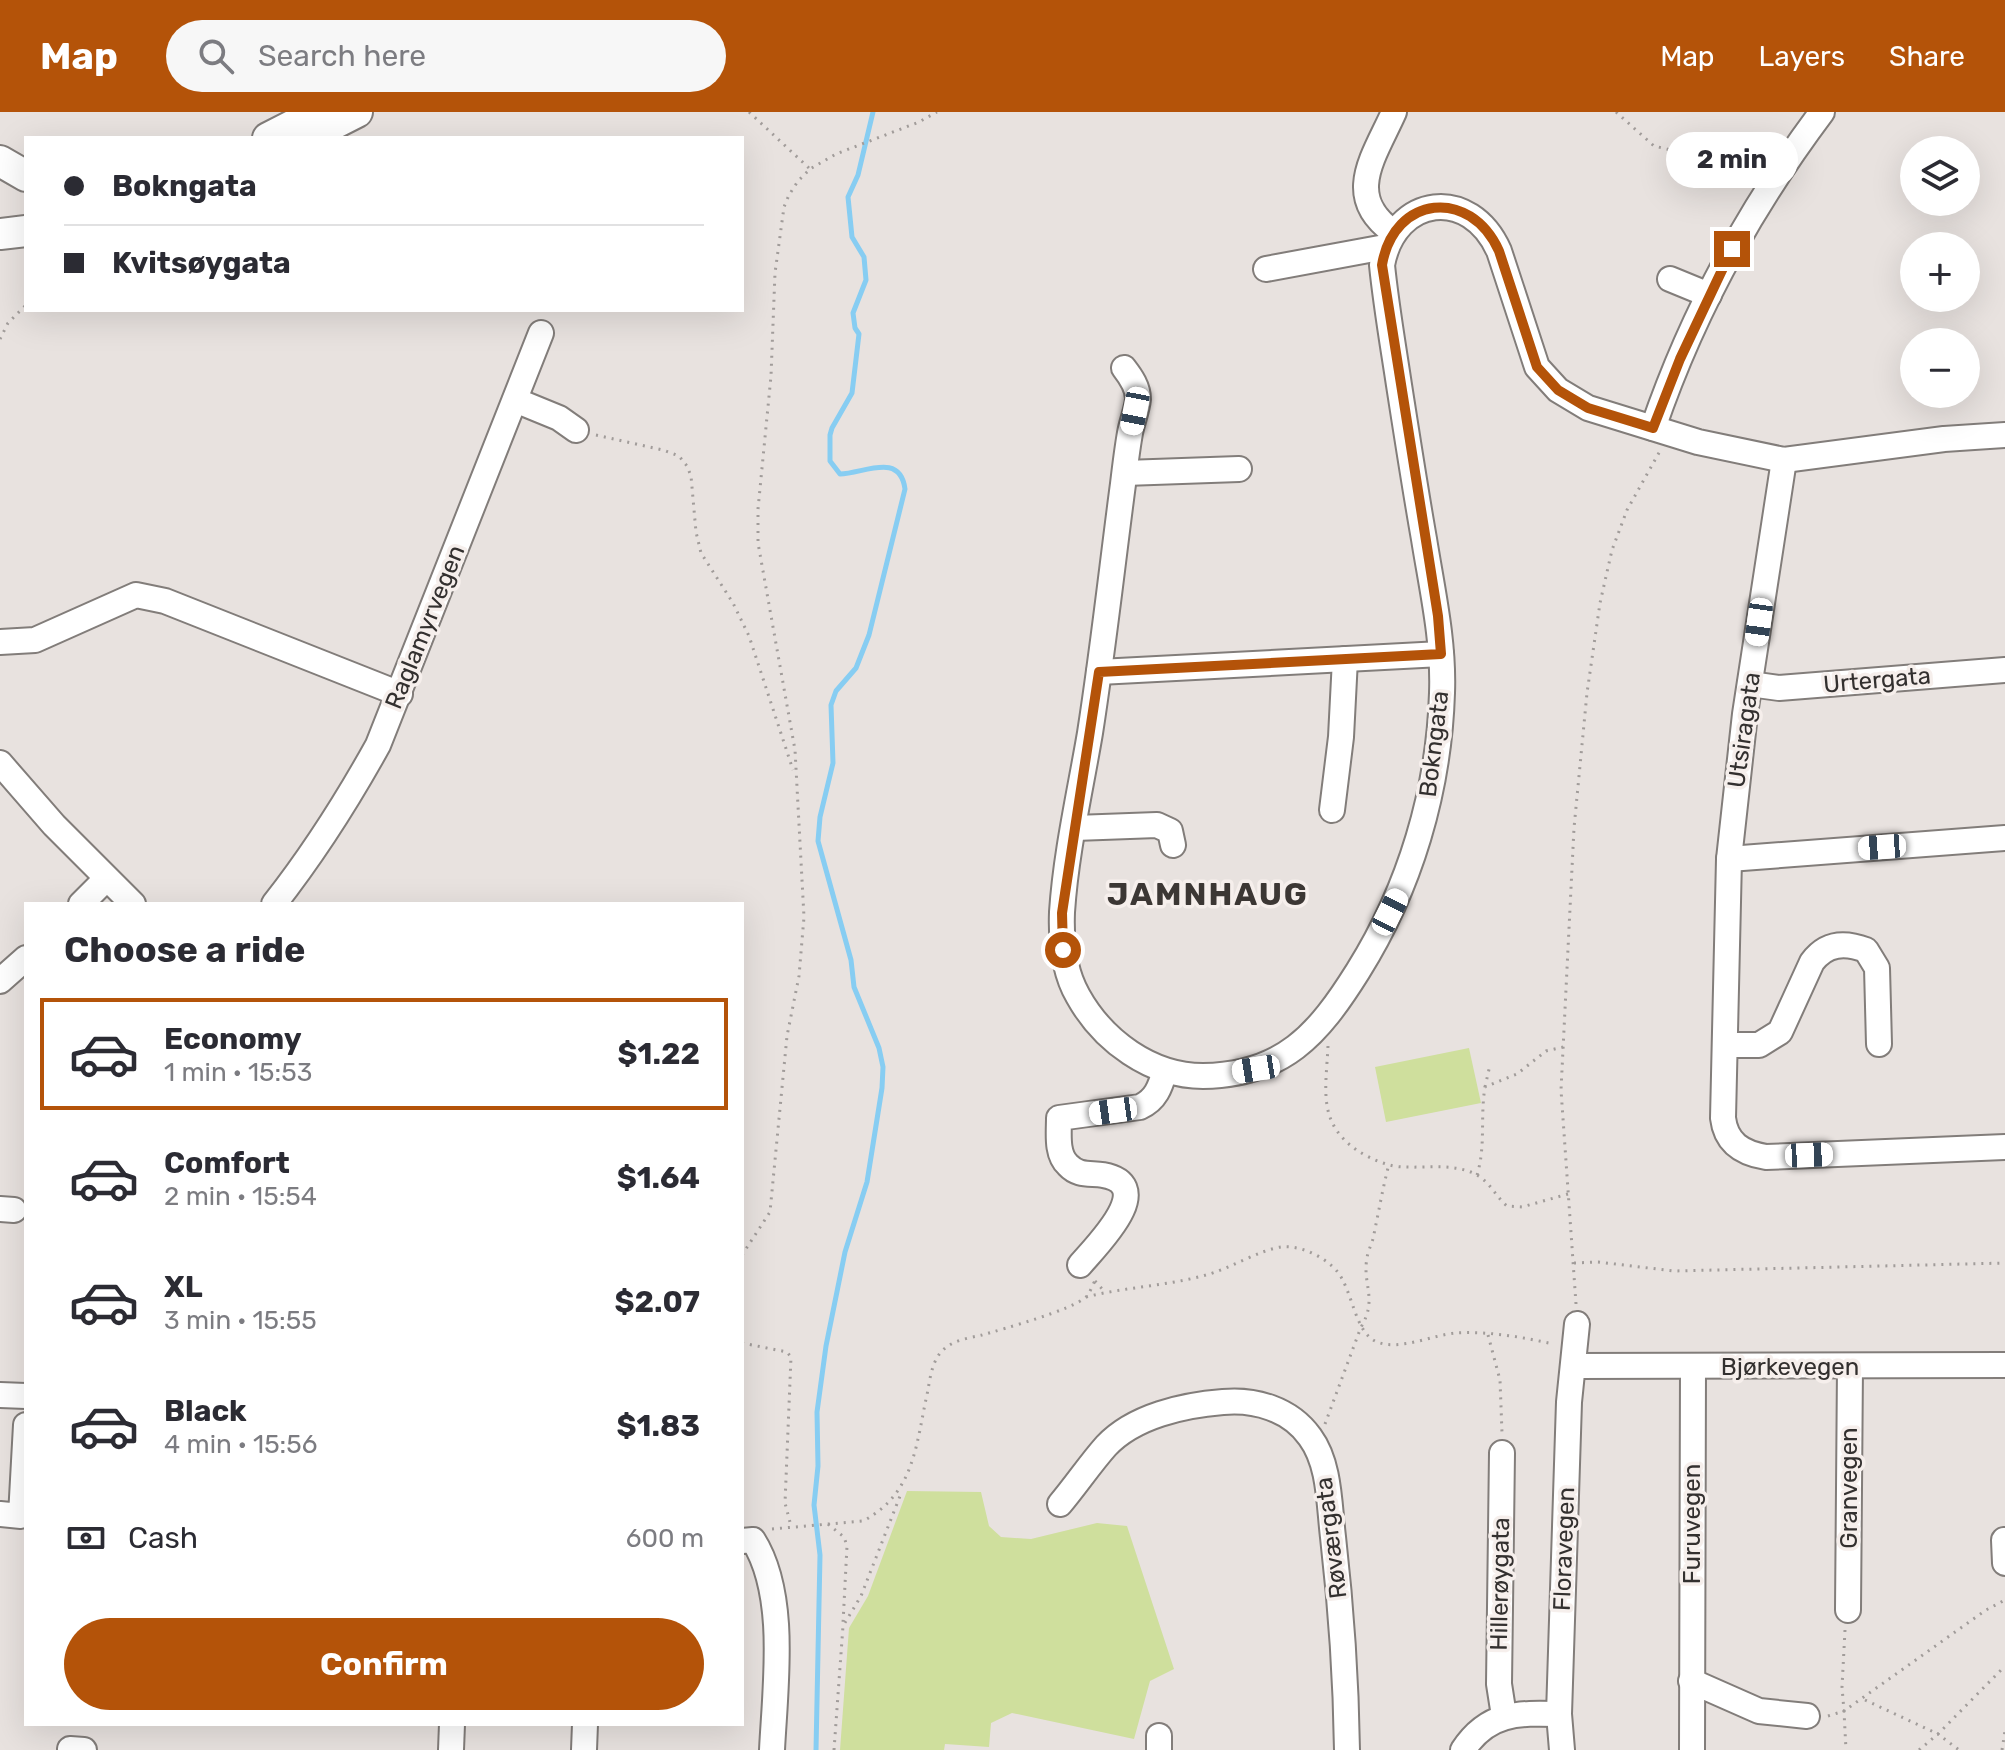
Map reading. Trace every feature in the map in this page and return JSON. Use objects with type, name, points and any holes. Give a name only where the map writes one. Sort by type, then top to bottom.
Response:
[{"type":"main road","points":[[272,136],[319,112]]},
{"type":"main road","points":[[310,136],[357,112]]},
{"type":"main road","points":[[0,161],[24,175]]},
{"type":"main road","points":[[0,214],[24,211]]},
{"type":"main road","points":[[0,234],[24,231]]},
{"type":"street","points":[[1389,240],[1369,209],[1364,194],[1371,166],[1394,112]]},
{"type":"street","points":[[1660,430],[1664,395],[1741,232],[1822,112]]},
{"type":"street","points":[[1266,269],[1389,240],[1404,219],[1420,210],[1459,210],[1477,219],[1491,234],[1537,367],[1558,390],[1588,408],[1698,442],[1784,460],[1944,439],[2005,435]]},
{"type":"street","name":"Bokngata","points":[[1124,368],[1132,379],[1138,400],[1062,913],[1063,950],[1076,994],[1098,1025],[1119,1045],[1165,1071],[1190,1076],[1220,1075],[1256,1069],[1298,1047],[1332,1013],[1367,956],[1401,890],[1420,833],[1436,759],[1443,691],[1438,616],[1384,286],[1382,265],[1389,240]]},
{"type":"street","points":[[1670,279],[1709,295]]},
{"type":"street","name":"Raglamyrvegen","points":[[276,902],[346,803],[378,745],[541,333]]},
{"type":"street","points":[[515,400],[559,418],[576,430]]},
{"type":"street","name":"Utsiragata","points":[[1784,460],[1750,684],[1729,859],[1725,1132],[1732,1142],[1752,1155],[2005,1147]]},
{"type":"street","points":[[1125,473],[1239,469]]},
{"type":"street","points":[[0,642],[35,640],[136,595],[165,601],[400,694]]},
{"type":"street","points":[[1099,672],[1441,654]]},
{"type":"street","points":[[1332,810],[1341,737],[1345,659]]},
{"type":"street","name":"Urtergata","points":[[1750,684],[1779,688],[2005,670]]},
{"type":"street","points":[[0,763],[36,806],[131,902]]},
{"type":"street","points":[[1075,828],[1157,825],[1170,831],[1173,845]]},
{"type":"street","points":[[1729,859],[2005,838]]},
{"type":"street","points":[[83,902],[106,879]]},
{"type":"street","points":[[1725,1045],[1759,1045],[1780,1032],[1812,962],[1828,947],[1842,945],[1866,950],[1874,959],[1877,968],[1879,1044]]},
{"type":"street","points":[[1088,1273],[1122,1213],[1125,1190],[1113,1179],[1085,1174],[1067,1165],[1060,1149],[1059,1118],[1140,1107],[1155,1097],[1165,1071]]},
{"type":"street","name":"Floravegen","points":[[1562,1750],[1559,1714],[1569,1402],[1577,1324]]},
{"type":"street","name":"Bjørkevegen","points":[[1575,1357],[1693,1367],[2005,1365]]},
{"type":"street","name":"Furuvegen","points":[[1692,1750],[1693,1367]]},
{"type":"street","name":"Granvegen","points":[[1848,1610],[1850,1367]]},
{"type":"street","points":[[0,1395],[24,1396]]},
{"type":"street","name":"Røværgata","points":[[1060,1504],[1119,1434],[1163,1413],[1202,1403],[1241,1400],[1268,1406],[1291,1418],[1310,1436],[1327,1483],[1337,1572],[1347,1750]]},
{"type":"street","name":"Hillerøygata","points":[[1502,1453],[1499,1684],[1504,1716]]},
{"type":"street","points":[[0,1514],[21,1516],[24,1461]]},
{"type":"street","points":[[747,1541],[764,1558],[774,1609],[776,1650],[772,1750]]},
{"type":"street","points":[[1691,1681],[1759,1711],[1807,1716]]},
{"type":"street","points":[[1463,1750],[1482,1727],[1504,1716],[1559,1714]]},
{"type":"street","points":[[451,1750],[452,1726]]},
{"type":"street","points":[[584,1750],[585,1726]]},
{"type":"street","points":[[70,1749],[82,1750]]},
{"type":"path","points":[[749,112],[810,169]]},
{"type":"path","points":[[744,1252],[770,1212],[787,1036],[799,976],[804,917],[795,750],[758,543],[758,509],[771,376],[775,273],[784,207],[798,181],[810,169],[836,154],[937,112]]},
{"type":"path","points":[[1616,112],[1654,146],[1739,175],[1763,197]]},
{"type":"path","points":[[0,339],[8,323],[24,307]]},
{"type":"path","points":[[576,430],[663,450],[679,456],[687,466],[701,553],[733,603],[749,636],[795,776]]},
{"type":"path","points":[[1577,1324],[1561,1090],[1574,828],[1587,693],[1600,603],[1612,550],[1627,510],[1657,457],[1660,430]]},
{"type":"path","points":[[1322,1023],[1328,1042],[1326,1100],[1331,1125],[1355,1149],[1402,1167],[1454,1168],[1477,1175],[1507,1206],[1522,1207],[1568,1194]]},
{"type":"path","points":[[1485,1087],[1517,1074],[1546,1051],[1563,1047]]},
{"type":"path","points":[[1477,1175],[1483,1157],[1481,1110],[1490,1065]]},
{"type":"path","points":[[1316,1449],[1370,1306],[1367,1258],[1389,1164]]},
{"type":"path","points":[[843,1626],[861,1596],[903,1487],[917,1445],[938,1356],[943,1349],[964,1339],[1038,1318],[1086,1297],[1206,1276],[1270,1250],[1297,1248],[1325,1260],[1336,1270],[1351,1295],[1361,1327],[1368,1337],[1385,1344],[1456,1333],[1488,1334],[1530,1339],[1575,1357]]},
{"type":"path","points":[[1573,1263],[1598,1262],[1674,1271],[2005,1263]]},
{"type":"path","points":[[1086,1297],[1088,1273]]},
{"type":"path","points":[[1488,1334],[1500,1380],[1502,1453]]},
{"type":"path","points":[[744,1343],[787,1352],[791,1357],[785,1503],[791,1526]]},
{"type":"path","points":[[747,1541],[775,1528],[863,1521],[886,1506],[903,1487]]},
{"type":"path","points":[[828,1524],[844,1537],[847,1546],[834,1750]]},
{"type":"path","points":[[1807,1716],[1830,1716],[1844,1711],[1986,1610],[2005,1600]]},
{"type":"path","points":[[1846,1750],[1844,1634],[1848,1610]]},
{"type":"path","points":[[1919,1750],[2005,1666]]},
{"type":"path","points":[[1864,1699],[1938,1734],[1959,1750]]},
{"type":"path","points":[[2002,1750],[2005,1731]]},
{"type":"green space","points":[[1469,1048],[1481,1103],[1386,1122],[1375,1067]]},
{"type":"green space","points":[[907,1491],[981,1492],[989,1526],[1001,1537],[1031,1539],[1097,1523],[1127,1526],[1174,1669],[1150,1681],[1134,1739],[1012,1713],[991,1723],[989,1747],[945,1744],[944,1750],[840,1750],[849,1628],[868,1596]]},
{"type":"waterway","points":[[816,1750],[820,1555],[814,1505],[818,1466],[817,1412],[826,1346],[845,1252],[867,1182],[883,1067],[879,1048],[854,987],[851,960],[818,841],[820,817],[833,763],[831,705],[836,691],[856,668],[869,635],[905,489],[902,478],[889,468],[840,474],[830,461],[832,428],[852,393],[859,334],[853,313],[866,280],[864,257],[852,237],[848,197],[858,175],[873,112]]},
{"type":"district","name":"JAMNHAUG","points":[[1208,894]]},
{"type":"route","points":[[1063,950],[1062,913],[1099,672],[1441,654],[1438,616],[1382,265],[1385,247],[1404,219],[1420,210],[1439,207],[1459,210],[1477,219],[1491,234],[1499,251],[1537,367],[1558,390],[1588,408],[1653,428],[1664,395],[1732,249]]}]
